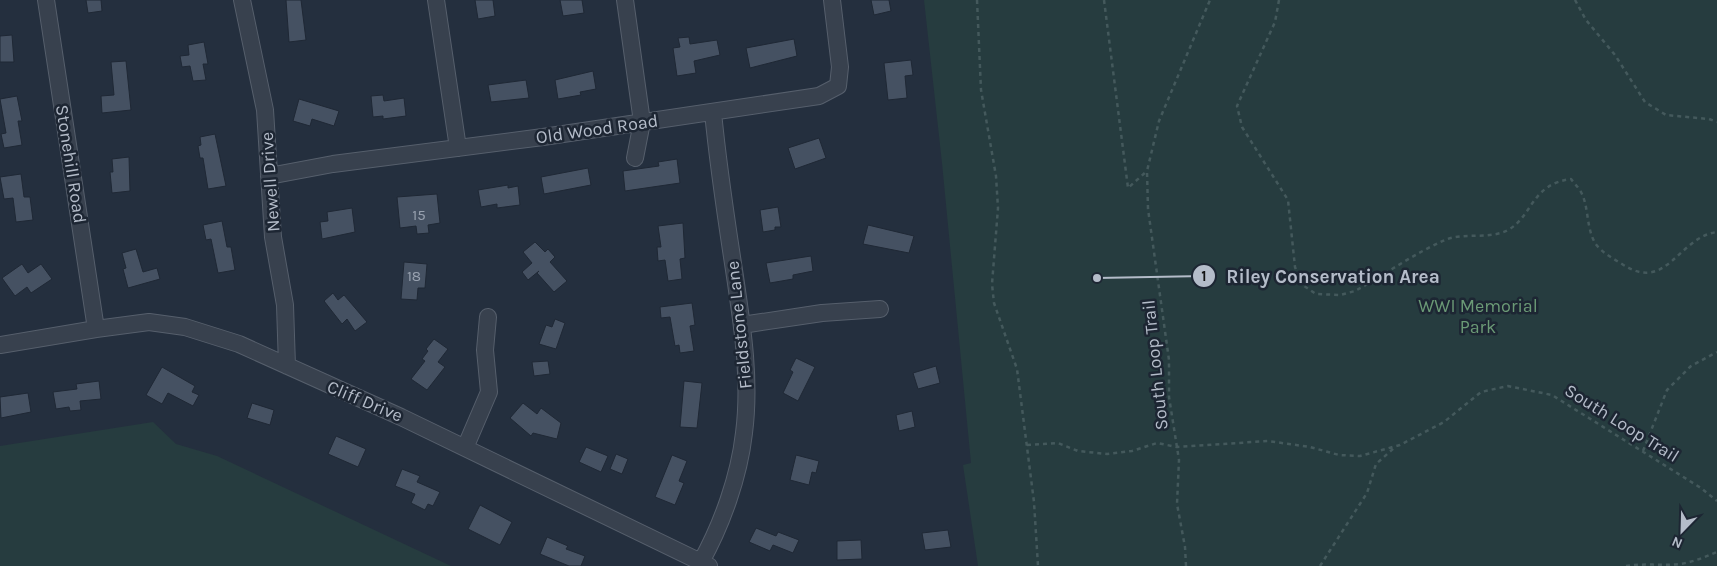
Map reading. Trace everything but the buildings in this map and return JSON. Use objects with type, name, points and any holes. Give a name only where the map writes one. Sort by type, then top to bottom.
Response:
[{"type":"street","name":"Stonehill Road","points":[[46,0],[96,329]]},
{"type":"street","name":"Newell Drive","points":[[242,0],[265,110],[273,237],[285,305],[287,366]]},
{"type":"street","points":[[436,0],[458,148]]},
{"type":"street","points":[[625,0],[642,122],[635,158]]},
{"type":"street","name":"Old Wood Road","points":[[269,176],[333,164],[819,96],[838,86],[840,67],[832,0]]},
{"type":"street","name":"Fieldstone Lane","points":[[705,564],[731,490],[744,434],[746,393],[742,325],[718,164],[713,112]]},
{"type":"street","points":[[742,325],[822,313],[880,309]]},
{"type":"street","points":[[465,448],[488,392],[485,350],[488,316]]},
{"type":"street","name":"Cliff Drive","points":[[0,346],[96,329],[149,322],[185,326],[239,344],[401,416],[705,564]]},
{"type":"path","points":[[977,0],[981,90],[996,176],[998,208],[992,284],[994,303],[1017,369],[1034,502],[1038,566]]},
{"type":"path","points":[[1104,0],[1128,188],[1147,171]]},
{"type":"path","name":"South Loop Trail","points":[[1210,0],[1159,121],[1147,171],[1148,209],[1169,360],[1169,397],[1177,447],[1268,441],[1310,447],[1338,454],[1360,456],[1400,446],[1444,422],[1481,392],[1508,386],[1552,394],[1701,488],[1717,501]]},
{"type":"path","points":[[1279,0],[1275,22],[1237,106],[1242,126],[1288,200],[1295,266],[1301,284],[1316,294],[1340,295],[1355,291],[1446,239],[1488,235],[1507,230],[1516,224],[1533,200],[1557,181],[1571,180],[1581,192],[1589,229],[1596,244],[1607,255],[1634,272],[1648,274],[1665,266],[1698,240],[1717,232]]},
{"type":"path","points":[[1575,0],[1586,20],[1615,54],[1645,102],[1666,115],[1710,119],[1717,122]]},
{"type":"path","points":[[1643,452],[1667,390],[1691,366],[1717,352]]},
{"type":"path","points":[[1027,445],[1058,443],[1078,450],[1107,454],[1132,451],[1157,443],[1177,447],[1179,460],[1177,504],[1185,547],[1186,566]]},
{"type":"path","points":[[1320,566],[1367,493],[1376,464],[1387,452],[1400,446]]},
{"type":"path","points":[[1626,566],[1639,564],[1679,564],[1700,560],[1717,552]]},
{"type":"green space","name":"WWI Memorial Park","points":[[924,0],[1717,0],[1717,566],[978,566],[963,465],[971,463]]},
{"type":"green space","points":[[153,422],[176,444],[217,456],[451,566],[0,566],[0,446]]},
{"type":"place","name":"Riley Conservation Area","points":[[1097,278]]}]
